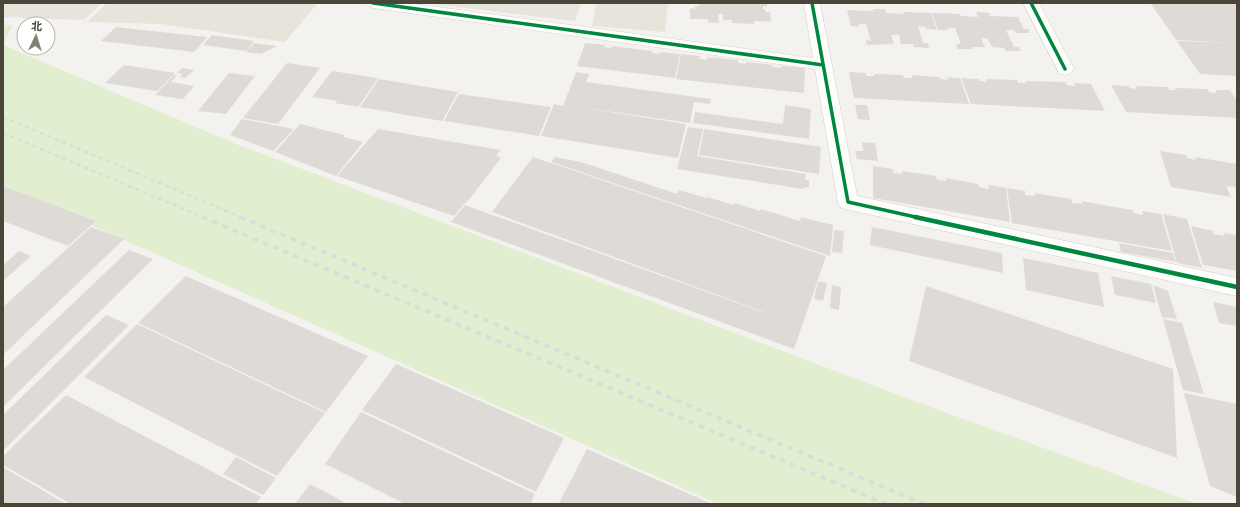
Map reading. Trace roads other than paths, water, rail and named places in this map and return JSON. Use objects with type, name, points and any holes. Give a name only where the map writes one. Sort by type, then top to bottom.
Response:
[{"type":"street","points":[[373,3],[823,65]]},
{"type":"street","points":[[812,3],[848,202],[1237,287]]},
{"type":"street","points":[[1031,3],[1065,69]]},
{"type":"railway","points":[[3,117],[243,218]]},
{"type":"railway","points":[[3,133],[205,218]]},
{"type":"railway","points":[[202,217],[886,504]]},
{"type":"railway","points":[[240,217],[924,504]]}]
